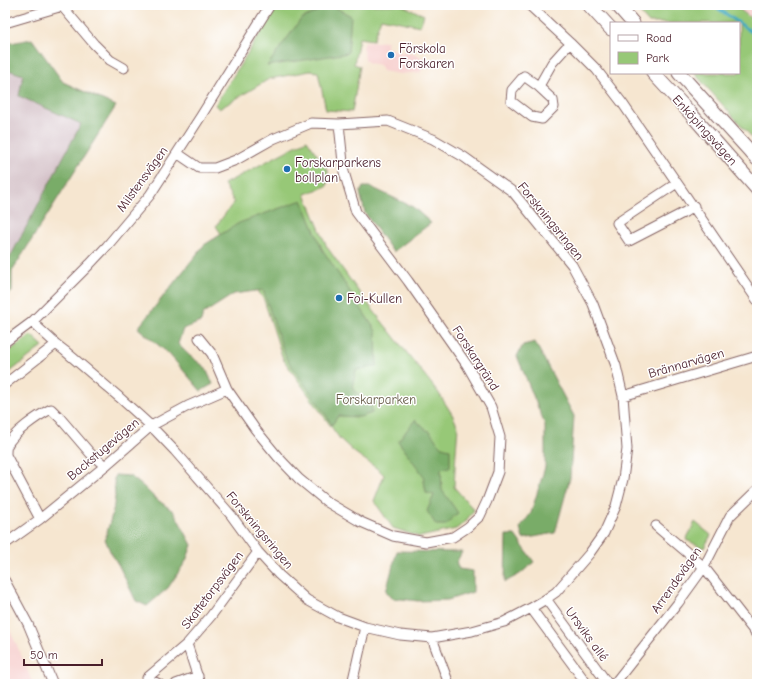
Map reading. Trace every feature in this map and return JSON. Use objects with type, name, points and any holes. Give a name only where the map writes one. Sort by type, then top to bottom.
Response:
[{"type":"main road","points":[[589,5],[610,28]]},
{"type":"main road","points":[[617,5],[632,22]]},
{"type":"main road","name":"Enköpingsvägen","points":[[654,74],[757,189]]},
{"type":"main road","name":"Enköpingsvägen","points":[[680,74],[757,159]]},
{"type":"street","name":"Milstensvägen","points":[[5,342],[32,322],[107,246],[150,195],[270,5]]},
{"type":"street","points":[[529,5],[570,43],[596,70],[623,104],[678,182],[757,300]]},
{"type":"street","points":[[5,23],[63,6],[94,44],[110,60],[124,68]]},
{"type":"street","points":[[539,86],[552,63],[570,43]]},
{"type":"street","points":[[524,76],[539,86],[554,100],[554,106],[542,119],[532,117],[511,101],[512,90],[524,76]]},
{"type":"street","name":"Forskningsringen","points":[[32,322],[119,397],[176,451],[231,515],[258,552],[279,576],[308,600],[338,617],[365,627],[400,635],[432,638],[472,632],[504,622],[546,600],[556,592],[589,554],[604,533],[616,506],[623,479],[627,449],[623,396],[616,366],[593,304],[572,265],[513,192],[464,157],[433,139],[388,121],[339,124],[311,123],[273,139],[236,160],[215,168],[199,168],[177,153]]},
{"type":"street","name":"Forskargränd","points":[[199,338],[212,354],[227,389],[255,429],[278,457],[299,479],[327,502],[361,522],[393,536],[426,542],[454,537],[480,516],[498,472],[500,437],[491,407],[467,365],[408,281],[356,212],[344,172],[339,124]]},
{"type":"street","points":[[678,182],[617,222],[629,242],[694,206]]},
{"type":"street","points":[[5,384],[56,344]]},
{"type":"street","name":"Brännarvägen","points":[[623,396],[757,356]]},
{"type":"street","name":"Backstugevägen","points":[[5,544],[40,519],[151,426],[188,406],[227,389]]},
{"type":"street","points":[[40,519],[6,455],[7,446],[14,435],[44,412],[51,409],[90,453],[105,466]]},
{"type":"street","name":"Arrendevägen","points":[[614,684],[678,603],[704,567],[730,516],[757,490]]},
{"type":"street","points":[[656,526],[704,567],[757,635]]},
{"type":"street","name":"Skattetorpsvägen","points":[[159,684],[147,678],[187,644],[211,616],[258,552]]},
{"type":"street","points":[[5,581],[28,624],[53,684]]},
{"type":"street","name":"Ursviks allé","points":[[546,600],[608,684]]},
{"type":"street","points":[[531,608],[587,684]]},
{"type":"street","points":[[352,684],[365,627]]},
{"type":"street","points":[[432,638],[449,684]]},
{"type":"street","name":"Skattetorpsvägen","points":[[176,684],[199,680],[187,644]]},
{"type":"shaded area","points":[[734,5],[757,5],[757,23],[736,6]]},
{"type":"shaded area","name":"Förskola Forskaren","points":[[388,41],[386,47],[425,58],[421,72],[400,74],[383,71],[380,65],[369,63],[365,59],[363,47],[365,43]]},
{"type":"shaded area","points":[[5,69],[24,75],[19,96],[81,124],[5,268]]},
{"type":"shaded area","points":[[5,620],[19,650],[33,684],[5,684]]},
{"type":"green space","points":[[278,5],[401,5],[424,15],[420,26],[381,18],[373,40],[359,38],[354,64],[360,66],[352,112],[326,110],[318,72],[310,71],[269,79],[219,109],[215,105]]},
{"type":"green space","points":[[331,5],[351,16],[348,53],[267,66],[301,19]]},
{"type":"green space","points":[[633,5],[734,5],[757,23],[757,143],[695,74],[740,74],[740,22],[648,22]]},
{"type":"green space","points":[[32,39],[63,82],[116,106],[12,271],[12,292],[5,297],[5,268],[7,263],[81,124],[19,96],[23,75],[5,69],[5,44]]},
{"type":"green space","name":"Forskarparken","points":[[307,140],[328,171],[327,186],[305,194],[327,247],[361,295],[438,392],[452,414],[458,427],[454,487],[474,510],[465,522],[456,529],[420,537],[393,528],[374,501],[384,475],[340,439],[283,359],[264,300],[216,226],[234,202],[224,184]]},
{"type":"green space","points":[[363,187],[371,187],[413,207],[431,223],[393,252],[365,213],[360,193]]},
{"type":"green space","points":[[302,200],[322,249],[376,331],[377,366],[356,370],[353,384],[355,392],[371,401],[372,413],[360,417],[338,416],[332,425],[286,358],[263,290],[234,294],[203,314],[201,322],[183,329],[178,344],[190,356],[205,367],[213,384],[201,391],[169,354],[138,328],[204,245],[239,223]]},
{"type":"green space","points":[[31,335],[43,346],[5,376],[5,354]]},
{"type":"green space","points":[[535,342],[574,416],[570,478],[555,533],[523,539],[520,528],[531,513],[545,467],[545,425],[517,356],[523,345]]},
{"type":"green space","points":[[415,420],[430,432],[440,445],[450,449],[450,467],[441,469],[442,490],[458,513],[446,525],[436,525],[427,511],[434,495],[426,493],[423,475],[398,441]]},
{"type":"green space","points":[[115,475],[130,476],[155,498],[173,511],[192,545],[186,561],[168,588],[147,606],[136,601],[105,539],[113,511],[115,497]]},
{"type":"green space","points":[[695,522],[711,535],[704,548],[686,540]]},
{"type":"green space","points":[[506,535],[515,535],[534,562],[520,574],[505,582]]},
{"type":"green space","points":[[397,551],[462,552],[456,563],[459,569],[473,571],[473,592],[448,600],[418,601],[392,598],[386,591]]},
{"type":"waterway","points":[[713,5],[738,22]]},
{"type":"waterway","points":[[740,24],[757,36]]},
{"type":"place","name":"Förskola Forskaren","points":[[391,55]]},
{"type":"place","name":"Forskarparkens bollplan","points":[[287,169]]},
{"type":"place","name":"Foi-Kullen","points":[[339,298]]}]
